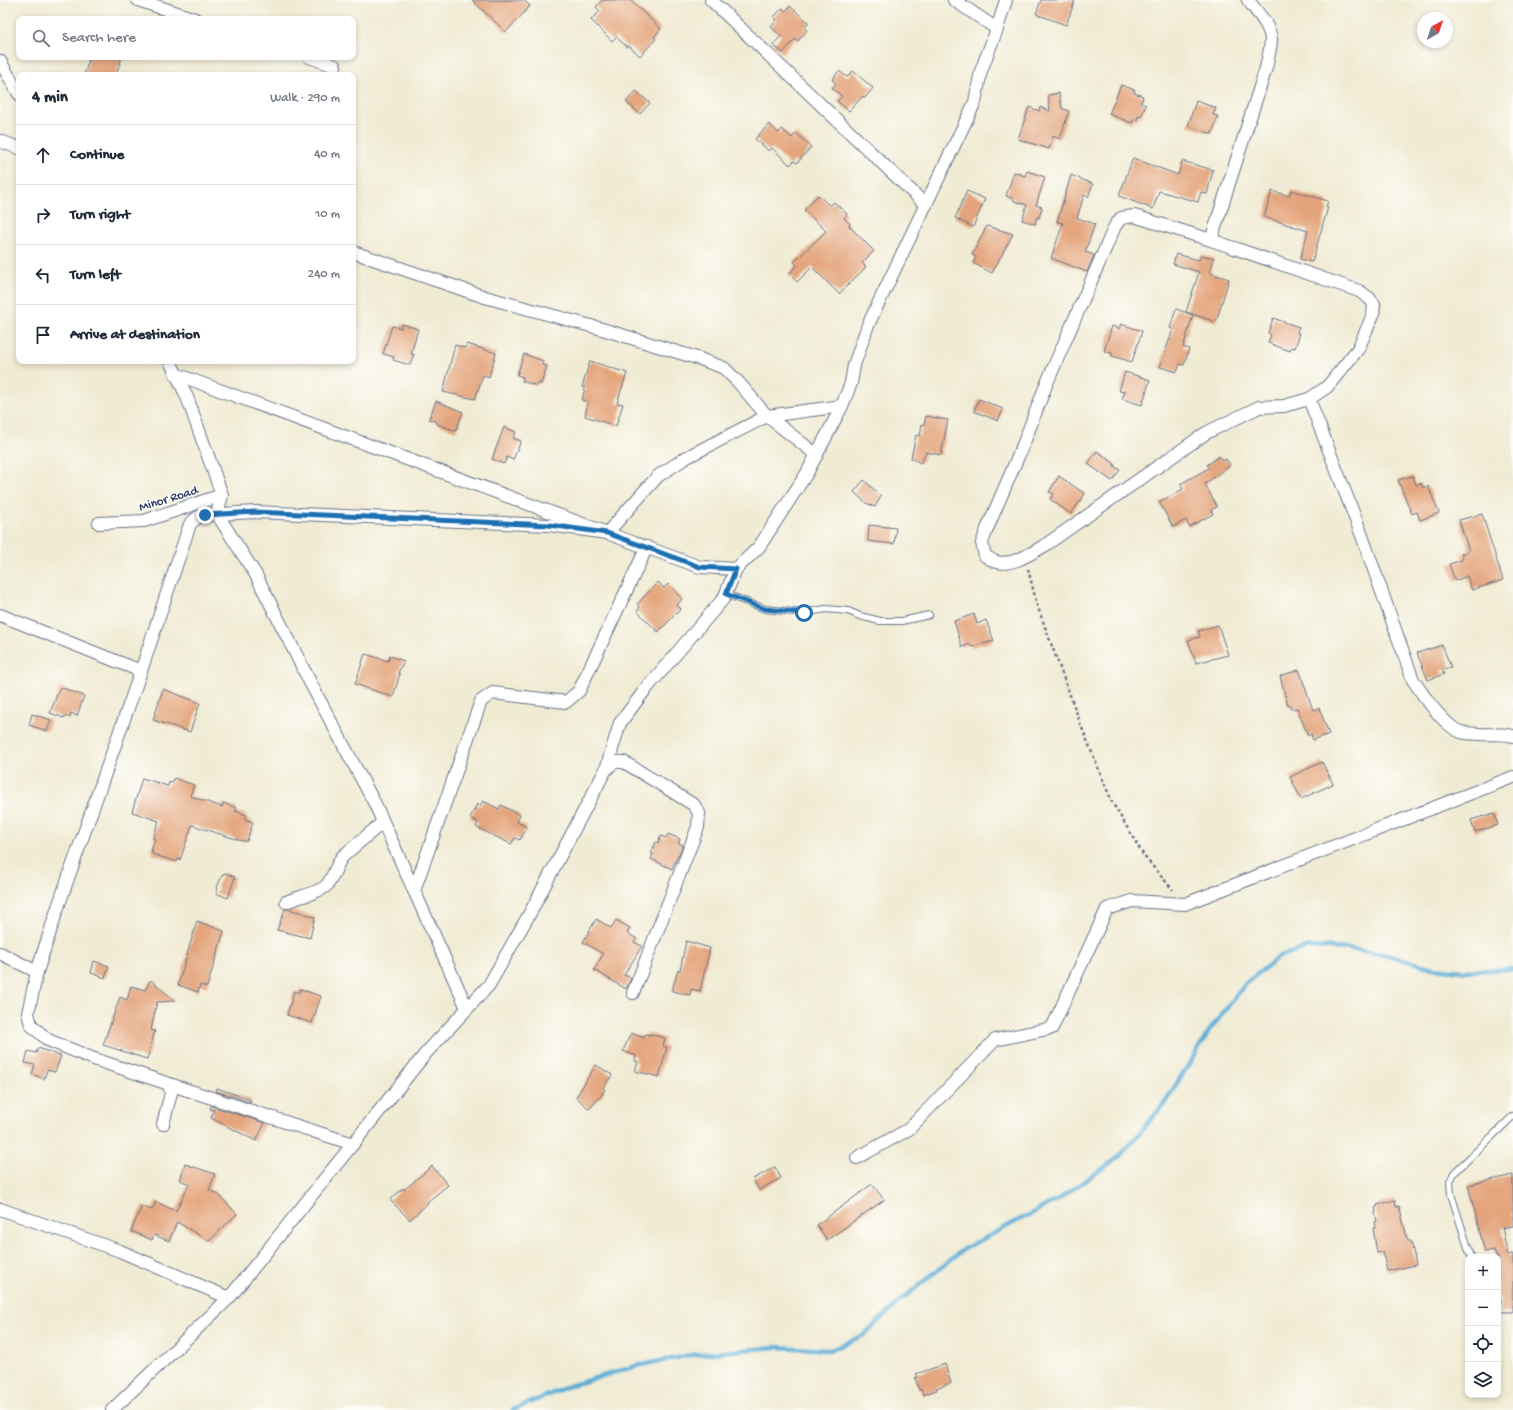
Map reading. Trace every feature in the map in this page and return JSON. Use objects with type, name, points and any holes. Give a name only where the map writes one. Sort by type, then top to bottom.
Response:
[{"type":"street","points":[[138,0],[186,16]]},
{"type":"street","points":[[711,0],[926,205]]},
{"type":"street","points":[[954,0],[997,29]]},
{"type":"street","points":[[112,1410],[228,1298],[426,1053],[489,985],[530,913],[606,771],[620,723],[645,690],[724,598],[736,569],[759,547],[817,455],[842,406],[851,383],[854,365],[868,325],[975,102],[982,71],[1006,0]]},
{"type":"street","points":[[1211,240],[1266,68],[1271,47],[1270,37],[1262,19],[1248,0]]},
{"type":"street","points":[[318,60],[335,66]]},
{"type":"street","points":[[0,61],[16,89]]},
{"type":"street","points":[[0,141],[16,147]]},
{"type":"street","points":[[1134,216],[1211,240],[1358,291],[1369,298],[1374,304],[1373,315],[1358,349],[1327,387],[1309,399],[1284,406],[1259,407],[1206,432],[1044,546],[1025,557],[1010,562],[998,562],[985,556],[982,543],[986,529],[1023,445],[1046,385],[1115,226],[1121,218],[1134,216]]},
{"type":"street","points":[[356,253],[485,297],[602,328],[724,368],[767,416],[817,455]]},
{"type":"street","points":[[171,364],[187,397],[222,495],[217,514],[256,575],[312,686],[375,804],[467,1008]]},
{"type":"street","points":[[176,374],[700,567],[736,569]]},
{"type":"street","points":[[1309,399],[1361,533],[1413,680],[1422,694],[1444,721],[1460,732],[1504,734],[1513,736]]},
{"type":"street","points":[[607,533],[658,476],[687,457],[767,416],[842,406]]},
{"type":"street","name":"Minor Road","points":[[98,523],[144,521],[222,495]]},
{"type":"street","points":[[353,1144],[72,1051],[48,1040],[31,1025],[28,1013],[37,972],[58,906],[141,671],[190,524],[198,516],[255,512],[549,525],[607,533]]},
{"type":"street","points":[[414,891],[481,701],[493,693],[566,702],[579,691],[647,547]]},
{"type":"street","points":[[0,615],[141,671]]},
{"type":"street","points":[[606,771],[614,762],[624,762],[694,805],[699,813],[698,827],[633,993]]},
{"type":"street","points":[[857,1158],[909,1129],[995,1040],[1052,1028],[1107,910],[1132,901],[1185,904],[1513,777]]},
{"type":"street","points":[[286,902],[326,886],[334,874],[337,864],[342,857],[383,822]]},
{"type":"street","points":[[0,953],[37,972]]},
{"type":"street","points":[[163,1124],[171,1093],[169,1084]]},
{"type":"street","points":[[0,1209],[120,1251],[228,1298]]},
{"type":"lane","points":[[726,594],[765,609],[804,613],[826,609],[848,611],[880,621],[902,621],[928,615]]},
{"type":"lane","points":[[1470,1254],[1451,1194],[1450,1182],[1454,1173],[1513,1116]]},
{"type":"path","points":[[1025,557],[1037,605],[1082,728],[1112,802],[1144,856],[1185,904]]},
{"type":"building","points":[[472,0],[524,0],[530,6],[506,32]]},
{"type":"building","points":[[602,0],[630,0],[661,29],[654,37],[656,39],[640,56],[616,37],[612,41],[591,20],[600,11],[596,7]]},
{"type":"building","points":[[1041,0],[1075,0],[1066,25],[1036,14]]},
{"type":"building","points":[[790,6],[809,23],[804,28],[807,30],[798,41],[795,39],[783,53],[773,45],[781,36],[771,27],[777,20],[774,17],[782,8],[786,11]]},
{"type":"building","points":[[89,60],[121,60],[117,72],[85,72]]},
{"type":"building","points":[[839,71],[847,77],[853,71],[873,88],[865,98],[863,96],[849,111],[837,101],[842,96],[832,88],[836,83],[832,80]]},
{"type":"building","points":[[1121,85],[1135,90],[1134,93],[1143,96],[1141,103],[1146,105],[1141,117],[1138,116],[1137,120],[1134,119],[1132,123],[1109,114]]},
{"type":"building","points":[[636,91],[650,103],[640,114],[626,102]]},
{"type":"building","points":[[1059,93],[1062,108],[1069,111],[1060,139],[1053,136],[1049,149],[1018,139],[1029,107],[1039,111],[1040,107],[1050,111],[1048,95]]},
{"type":"building","points":[[1196,101],[1216,108],[1213,115],[1218,116],[1212,134],[1188,126]]},
{"type":"building","points":[[769,124],[779,133],[782,129],[792,138],[796,133],[811,147],[797,163],[794,161],[790,165],[772,148],[769,151],[755,139]]},
{"type":"building","points":[[1133,158],[1178,175],[1182,161],[1213,170],[1207,194],[1201,192],[1198,202],[1159,191],[1153,209],[1119,196]]},
{"type":"building","points":[[1027,171],[1045,177],[1036,205],[1042,207],[1039,218],[1037,217],[1035,224],[1022,220],[1027,205],[1014,201],[1014,199],[1006,196],[1014,172],[1025,176]]},
{"type":"building","points":[[1071,175],[1093,184],[1088,197],[1084,195],[1077,218],[1095,224],[1085,252],[1094,255],[1087,272],[1051,258],[1063,223],[1057,222]]},
{"type":"building","points":[[1291,190],[1328,201],[1326,207],[1328,207],[1312,262],[1300,259],[1308,231],[1264,217],[1272,191],[1289,196]]},
{"type":"building","points":[[967,191],[985,199],[973,227],[955,218]]},
{"type":"building","points":[[818,195],[830,206],[834,202],[847,214],[844,218],[850,224],[849,226],[874,251],[862,263],[866,267],[839,294],[812,267],[797,282],[789,274],[797,265],[794,262],[826,231],[804,210]]},
{"type":"building","points":[[987,226],[1013,234],[992,273],[973,263],[976,257],[972,255]]},
{"type":"building","points":[[1176,254],[1199,260],[1201,255],[1214,258],[1210,273],[1229,279],[1216,322],[1186,312],[1199,272],[1173,264]]},
{"type":"building","points":[[1176,309],[1193,315],[1183,347],[1189,349],[1184,365],[1180,364],[1177,372],[1160,367],[1173,329],[1170,328]]},
{"type":"building","points":[[1273,318],[1299,327],[1297,333],[1300,334],[1295,348],[1291,347],[1290,351],[1268,343],[1271,335],[1268,333]]},
{"type":"building","points":[[402,324],[418,329],[411,354],[414,354],[410,365],[393,360],[394,357],[383,354],[392,326],[401,328]]},
{"type":"building","points":[[1121,324],[1142,331],[1132,362],[1112,356],[1112,353],[1104,351],[1112,326],[1119,329]]},
{"type":"building","points":[[467,344],[496,353],[489,377],[483,375],[475,399],[443,392],[455,345],[465,348]]},
{"type":"building","points":[[524,354],[543,361],[542,365],[547,366],[541,384],[538,383],[537,386],[522,381],[523,377],[517,375]]},
{"type":"building","points":[[590,361],[627,373],[617,403],[623,404],[616,426],[585,416],[588,402],[582,400],[585,388],[582,387]]},
{"type":"building","points":[[1125,372],[1150,380],[1142,405],[1122,399],[1125,392],[1119,391]]},
{"type":"building","points":[[979,399],[1003,409],[998,421],[974,411]]},
{"type":"building","points":[[436,401],[463,412],[456,431],[437,424],[437,422],[429,419]]},
{"type":"building","points":[[926,416],[948,420],[941,455],[926,452],[921,463],[911,458],[916,435],[920,436],[922,424],[924,425]]},
{"type":"building","points":[[504,427],[516,432],[513,438],[521,441],[513,460],[507,457],[504,464],[492,459]]},
{"type":"building","points":[[1097,451],[1115,464],[1114,466],[1120,470],[1112,481],[1088,464]]},
{"type":"building","points":[[1219,456],[1222,461],[1226,459],[1230,465],[1205,484],[1217,507],[1211,510],[1213,514],[1189,527],[1186,520],[1173,527],[1159,502],[1183,489],[1180,484],[1209,468],[1207,465]]},
{"type":"building","points":[[1059,476],[1085,494],[1071,514],[1050,499],[1054,494],[1049,492]]},
{"type":"building","points":[[1413,476],[1416,485],[1421,483],[1423,488],[1428,486],[1439,513],[1420,520],[1417,512],[1412,514],[1398,480]]},
{"type":"building","points":[[864,480],[881,496],[875,507],[866,503],[854,492]]},
{"type":"building","points":[[1482,514],[1503,580],[1472,590],[1467,576],[1455,581],[1449,564],[1462,560],[1463,558],[1461,554],[1469,551],[1459,520]]},
{"type":"building","points":[[869,525],[896,528],[894,544],[868,541]]},
{"type":"building","points":[[658,582],[664,588],[668,584],[682,599],[677,605],[681,609],[658,632],[637,611],[640,607],[637,604]]},
{"type":"building","points":[[974,614],[977,624],[986,620],[994,641],[971,647],[970,644],[962,647],[954,621]]},
{"type":"building","points":[[1218,625],[1228,655],[1196,663],[1188,640],[1200,637],[1198,631]]},
{"type":"building","points":[[1442,645],[1451,667],[1442,670],[1444,674],[1428,680],[1417,653]]},
{"type":"building","points":[[365,654],[388,661],[390,656],[404,661],[398,673],[400,674],[393,697],[355,684]]},
{"type":"building","points":[[1299,670],[1313,710],[1319,708],[1329,734],[1313,740],[1311,734],[1308,736],[1297,708],[1291,709],[1290,705],[1288,706],[1280,676]]},
{"type":"building","points":[[60,687],[84,696],[77,716],[71,713],[70,718],[65,716],[64,718],[50,713]]},
{"type":"building","points":[[163,689],[200,703],[190,732],[153,720]]},
{"type":"building","points":[[32,714],[51,720],[47,731],[29,725]]},
{"type":"building","points":[[1322,762],[1333,784],[1301,799],[1290,777]]},
{"type":"building","points":[[142,778],[168,786],[169,782],[172,783],[174,778],[194,785],[190,796],[222,807],[223,803],[237,808],[235,811],[247,815],[245,819],[253,822],[247,841],[242,841],[192,825],[180,860],[178,859],[177,862],[152,854],[153,851],[151,851],[155,839],[153,838],[159,821],[132,812]]},
{"type":"building","points":[[483,801],[499,809],[501,805],[520,815],[517,822],[527,827],[520,840],[515,838],[511,844],[476,827],[478,822],[470,818],[477,804],[480,806]]},
{"type":"building","points":[[1494,813],[1498,825],[1475,832],[1471,820]]},
{"type":"building","points":[[668,834],[680,839],[678,843],[683,845],[672,869],[651,859],[653,854],[651,853],[656,842],[658,843],[661,836],[666,838]]},
{"type":"building","points":[[225,873],[235,877],[228,898],[216,893],[217,887],[223,874]]},
{"type":"building","points":[[285,909],[315,917],[310,938],[277,930]]},
{"type":"building","points":[[596,919],[611,928],[616,920],[630,928],[627,933],[637,939],[634,942],[642,946],[624,975],[631,978],[626,989],[594,970],[603,954],[583,942]]},
{"type":"building","points":[[197,921],[224,931],[207,987],[200,985],[198,992],[178,985]]},
{"type":"building","points":[[686,941],[710,948],[700,991],[691,989],[690,995],[672,991],[678,970],[680,970]]},
{"type":"building","points":[[94,961],[109,966],[105,978],[91,973]]},
{"type":"building","points":[[151,980],[175,1001],[157,1002],[151,1030],[155,1031],[147,1059],[103,1045],[120,997],[127,1000],[131,986],[145,990]]},
{"type":"building","points":[[300,989],[321,996],[312,1023],[287,1015],[294,991],[299,993]]},
{"type":"building","points":[[631,1033],[644,1038],[645,1034],[650,1034],[665,1038],[663,1046],[667,1047],[659,1077],[635,1071],[638,1062],[635,1061],[636,1056],[623,1051]]},
{"type":"building","points":[[38,1048],[61,1056],[55,1072],[47,1070],[44,1079],[32,1074],[35,1065],[25,1063],[28,1051],[36,1053]]},
{"type":"building","points":[[596,1065],[612,1075],[603,1088],[605,1090],[602,1093],[603,1094],[589,1109],[576,1097]]},
{"type":"building","points":[[217,1088],[251,1100],[250,1102],[216,1091]]},
{"type":"building","points":[[211,1106],[265,1123],[256,1141],[211,1118],[214,1110],[210,1109]]},
{"type":"building","points":[[185,1164],[215,1174],[209,1190],[218,1194],[237,1214],[209,1241],[177,1222],[169,1241],[154,1235],[152,1240],[131,1231],[142,1206],[152,1210],[156,1202],[176,1211],[189,1184],[180,1180]]},
{"type":"building","points":[[432,1166],[448,1185],[427,1202],[428,1203],[410,1220],[390,1200]]},
{"type":"building","points":[[775,1167],[781,1178],[759,1190],[753,1179]]},
{"type":"building","points":[[1513,1175],[1513,1226],[1502,1228],[1508,1255],[1513,1254],[1513,1312],[1501,1312],[1501,1254],[1495,1254],[1494,1250],[1485,1252],[1468,1185]]},
{"type":"building","points":[[872,1184],[884,1200],[827,1240],[817,1225]]},
{"type":"building","points":[[1395,1200],[1396,1207],[1399,1206],[1408,1241],[1411,1241],[1416,1265],[1387,1271],[1383,1252],[1377,1253],[1373,1228],[1376,1227],[1375,1222],[1377,1221],[1375,1208],[1377,1205]]},
{"type":"building","points":[[945,1364],[951,1383],[936,1388],[937,1390],[923,1395],[921,1389],[919,1390],[915,1378],[918,1377],[916,1374]]},
{"type":"waterway","points":[[513,1410],[569,1386],[636,1366],[691,1355],[776,1347],[831,1350],[864,1335],[901,1300],[964,1249],[1057,1200],[1119,1157],[1164,1104],[1210,1030],[1246,983],[1280,956],[1310,947],[1351,949],[1391,956],[1433,968],[1463,971],[1513,969]]},
{"type":"route","points":[[205,515],[255,512],[549,525],[607,533],[619,536],[700,567],[736,569],[726,594],[765,609],[804,613]]}]
